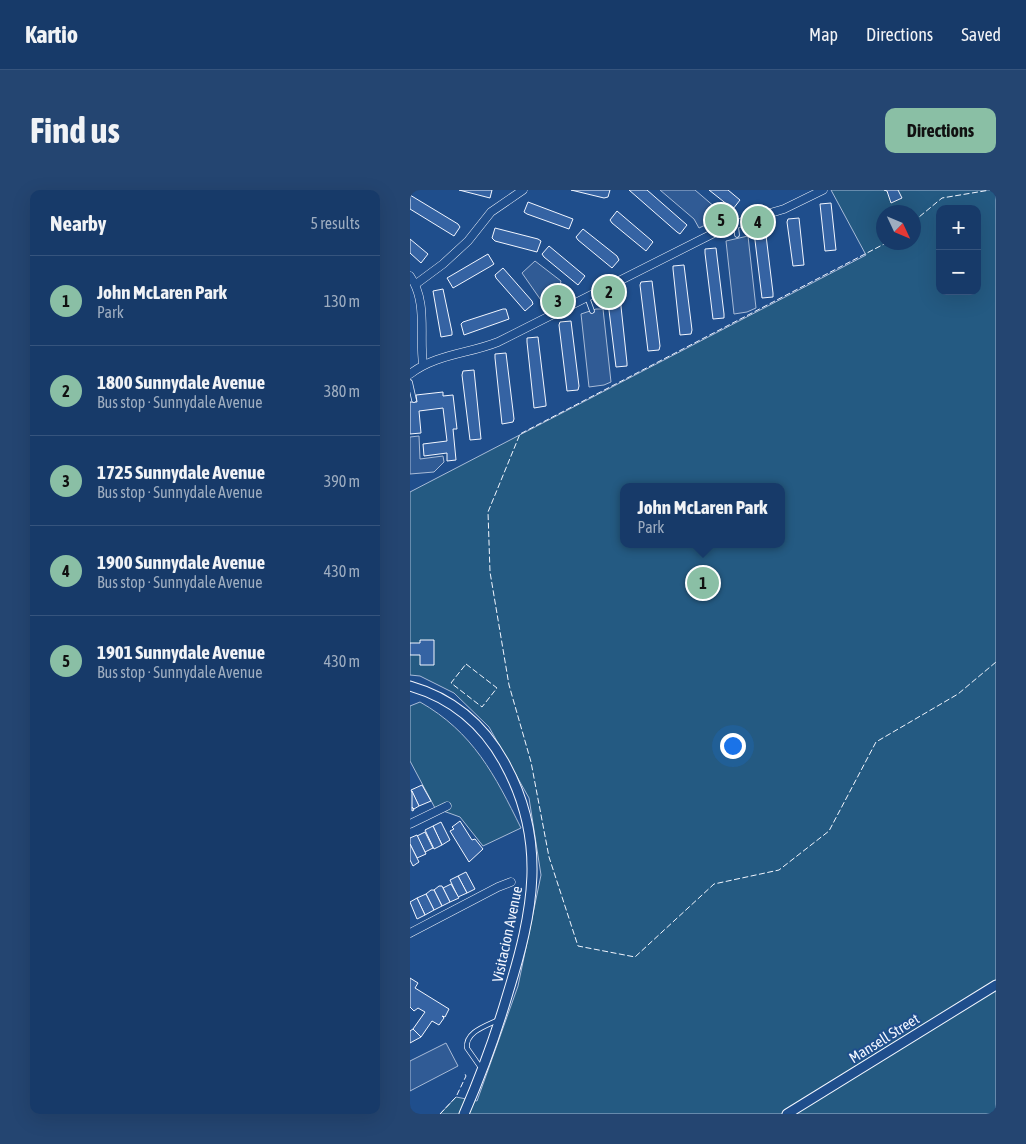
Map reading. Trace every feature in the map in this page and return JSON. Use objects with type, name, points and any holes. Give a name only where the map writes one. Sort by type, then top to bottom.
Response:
[{"type":"street","points":[[416,284],[444,264],[468,241],[491,212],[524,190]]},
{"type":"street","points":[[410,374],[423,364],[444,356],[487,346],[718,232],[736,224],[784,209],[811,193],[823,190]]},
{"type":"street","points":[[410,276],[416,284],[421,306],[423,364]]},
{"type":"street","name":"Visitacion Avenue","points":[[410,686],[450,702],[482,731],[500,755],[514,780],[528,821],[533,870],[531,902],[520,951],[500,1019],[464,1114]]},
{"type":"street","points":[[410,824],[446,806]]},
{"type":"street","points":[[410,933],[511,882]]},
{"type":"street","name":"Mansell Street","points":[[787,1114],[996,985]]},
{"type":"lane","points":[[709,215],[718,232]]},
{"type":"lane","points":[[736,224],[737,235]]},
{"type":"lane","points":[[587,297],[592,311]]},
{"type":"lane","points":[[549,301],[556,312]]},
{"type":"lane","points":[[410,382],[414,400]]},
{"type":"lane","points":[[482,1069],[467,1048],[468,1039],[474,1032],[500,1019]]},
{"type":"shaded area","points":[[660,190],[695,190],[716,208],[720,218],[699,228],[694,219]]},
{"type":"shaded area","points":[[831,190],[996,190],[996,1114],[440,1114],[456,1097],[477,1101],[518,986],[541,875],[529,798],[489,727],[454,693],[420,676],[410,675],[410,492],[866,255]]},
{"type":"shaded area","points":[[748,236],[756,308],[734,314],[726,241]]},
{"type":"shaded area","points":[[535,261],[561,281],[557,298],[545,306],[522,273]]},
{"type":"shaded area","points":[[596,309],[603,309],[611,382],[589,387],[581,314]]},
{"type":"shaded area","points":[[419,436],[420,459],[443,456],[444,462],[434,472],[410,474],[410,437]]},
{"type":"shaded area","points":[[420,702],[454,727],[481,756],[502,790],[521,828],[483,846],[460,817],[435,808],[410,761],[410,706]]},
{"type":"shaded area","points":[[446,1043],[458,1066],[410,1091],[410,1061]]},
{"type":"building","points":[[459,190],[492,190],[490,198]]},
{"type":"building","points":[[571,190],[610,190],[608,197],[604,198]]},
{"type":"building","points":[[629,190],[647,190],[687,225],[680,234]]},
{"type":"building","points":[[709,190],[728,190],[740,200],[733,209]]},
{"type":"building","points":[[884,190],[898,190],[902,198],[891,203],[887,191]]},
{"type":"building","points":[[410,195],[458,224],[460,227],[454,236],[410,209]]},
{"type":"building","points":[[528,202],[573,219],[569,229],[527,214],[524,212]]},
{"type":"building","points":[[831,203],[836,250],[825,251],[820,204]]},
{"type":"building","points":[[617,211],[653,242],[646,251],[612,223],[610,220]]},
{"type":"building","points":[[799,218],[804,265],[793,266],[787,222],[788,219]]},
{"type":"building","points":[[765,227],[773,297],[762,298],[754,228]]},
{"type":"building","points":[[495,228],[538,239],[541,241],[537,252],[495,241],[492,238]]},
{"type":"building","points":[[583,229],[617,256],[619,260],[612,268],[578,240],[576,237]]},
{"type":"building","points":[[410,239],[428,254],[421,263],[410,253]]},
{"type":"building","points":[[549,246],[585,276],[578,285],[544,257],[542,254]]},
{"type":"building","points":[[716,248],[724,318],[713,319],[705,249]]},
{"type":"building","points":[[488,254],[494,264],[453,288],[447,278]]},
{"type":"building","points":[[684,265],[692,330],[691,334],[680,335],[673,266]]},
{"type":"building","points":[[503,268],[532,301],[533,304],[525,311],[496,278],[495,275]]},
{"type":"building","points":[[652,281],[660,346],[659,350],[648,351],[640,285],[641,282]]},
{"type":"building","points":[[443,289],[452,335],[441,337],[433,291]]},
{"type":"building","points":[[620,297],[627,366],[616,367],[608,302],[609,298]]},
{"type":"building","points":[[506,309],[509,319],[464,335],[461,324],[463,322]]},
{"type":"building","points":[[571,321],[579,386],[578,390],[567,391],[559,325],[560,322]]},
{"type":"building","points":[[538,337],[546,406],[534,408],[527,338]]},
{"type":"building","points":[[506,353],[514,419],[513,422],[502,424],[495,354]]},
{"type":"building","points":[[474,370],[481,439],[470,440],[462,375],[463,371]]},
{"type":"building","points":[[443,392],[443,396],[453,395],[457,429],[453,429],[456,460],[447,461],[447,453],[424,456],[423,444],[447,441],[443,408],[419,411],[421,433],[410,434],[410,402],[417,402],[416,395]]},
{"type":"building","points":[[420,640],[434,640],[434,665],[420,665],[420,655],[410,655],[410,643],[420,643]]},
{"type":"building","points":[[422,785],[431,801],[419,806],[411,790]]},
{"type":"building","points":[[412,791],[419,806],[414,809],[412,807]]},
{"type":"building","points":[[460,821],[472,840],[475,839],[483,849],[469,862],[450,831]]},
{"type":"building","points":[[441,822],[450,840],[442,845],[433,826]]},
{"type":"building","points":[[433,826],[442,845],[434,849],[425,830]]},
{"type":"building","points":[[425,832],[433,848],[425,852],[417,836]]},
{"type":"building","points":[[417,835],[426,854],[417,858],[410,844],[410,838]]},
{"type":"building","points":[[410,844],[419,862],[413,866],[410,860]]},
{"type":"building","points":[[466,872],[475,889],[467,893],[458,876]]},
{"type":"building","points":[[458,876],[467,893],[458,897],[450,880]]},
{"type":"building","points":[[451,884],[459,898],[450,902],[443,888]]},
{"type":"building","points":[[442,886],[450,902],[442,906],[434,890]]},
{"type":"building","points":[[434,890],[442,906],[434,910],[426,894]]},
{"type":"building","points":[[426,894],[434,910],[425,915],[417,898]]},
{"type":"building","points":[[417,898],[425,915],[417,919],[410,902]]},
{"type":"building","points":[[410,978],[418,983],[415,988],[449,1009],[445,1017],[442,1016],[444,1018],[439,1025],[432,1021],[421,1037],[413,1029],[425,1012],[418,1008],[414,1011],[410,1007]]},
{"type":"building","points":[[413,1029],[421,1037],[410,1043],[410,1031]]},
{"type":"fence","points":[[921,215],[942,198],[990,190]]},
{"type":"fence","points":[[876,248],[520,434],[488,512],[490,572],[509,685],[531,762],[549,857],[578,946],[635,957],[714,884],[779,870],[829,831],[876,742],[958,694],[996,662]]},
{"type":"fence","points":[[466,664],[497,688],[482,707],[451,683],[466,664]]},
{"type":"fence","points":[[440,1114],[456,1097],[466,1076],[464,1072]]},
{"type":"place","name":"1901 Sunnydale Avenue","points":[[721,220]]},
{"type":"place","name":"1900 Sunnydale Avenue","points":[[758,222]]},
{"type":"place","name":"1800 Sunnydale Avenue","points":[[609,292]]},
{"type":"place","name":"1725 Sunnydale Avenue","points":[[558,301]]},
{"type":"place","name":"John McLaren Park","points":[[703,583]]}]
